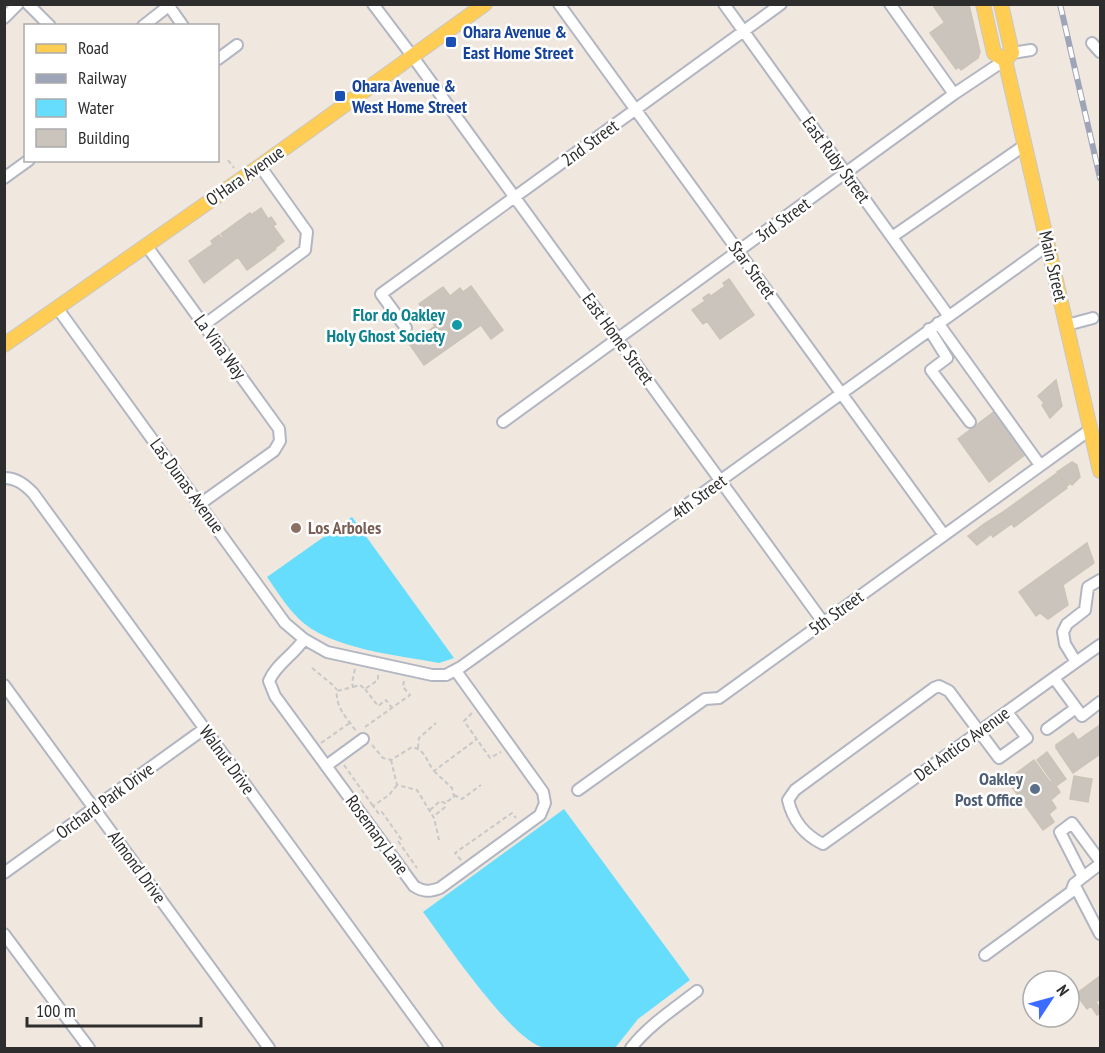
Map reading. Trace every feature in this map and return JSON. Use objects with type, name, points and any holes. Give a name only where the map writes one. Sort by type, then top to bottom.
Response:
[{"type":"main road","name":"O'Hara Avenue","points":[[4,345],[260,166],[485,4]]},
{"type":"main road","name":"Main Street","points":[[983,4],[994,53],[1008,57]]},
{"type":"main road","name":"Main Street","points":[[1001,4],[1024,145],[1101,471]]},
{"type":"street","points":[[4,18],[18,4]]},
{"type":"street","points":[[28,4],[48,24]]},
{"type":"street","name":"East Home Street","points":[[373,4],[823,622]]},
{"type":"street","name":"Star Street","points":[[560,4],[944,535]]},
{"type":"street","name":"East Ruby Street","points":[[724,4],[948,315]]},
{"type":"street","name":"2nd Street","points":[[406,328],[381,294],[781,4]]},
{"type":"street","points":[[145,24],[170,5],[182,24]]},
{"type":"street","points":[[895,6],[954,94]]},
{"type":"street","points":[[1092,43],[1101,52]]},
{"type":"street","points":[[219,58],[237,45]]},
{"type":"street","points":[[1008,57],[1031,50]]},
{"type":"street","name":"3rd Street","points":[[503,422],[1008,57]]},
{"type":"street","points":[[892,237],[1024,145]]},
{"type":"street","points":[[4,178],[26,162]]},
{"type":"street","points":[[204,325],[305,250],[307,232],[260,166]]},
{"type":"street","name":"4th Street","points":[[327,652],[432,675],[446,675],[456,671],[1048,244]]},
{"type":"street","name":"La Vina Way","points":[[146,245],[279,429],[280,441],[274,451],[200,504]]},
{"type":"street","name":"Las Dunas Avenue","points":[[58,309],[285,623],[304,639],[327,652]]},
{"type":"street","points":[[1066,325],[1093,318]]},
{"type":"street","points":[[933,326],[947,358],[931,370],[970,422]]},
{"type":"street","points":[[933,326],[1040,465]]},
{"type":"street","name":"5th Street","points":[[578,790],[705,699],[719,698],[1091,429]]},
{"type":"street","name":"Walnut Drive","points":[[8,478],[23,484],[33,493],[437,1048]]},
{"type":"street","points":[[1076,662],[1065,645],[1063,632],[1067,624],[1085,610],[1088,587],[1101,580]]},
{"type":"street","name":"Rosemary Lane","points":[[304,639],[273,672],[269,681],[275,696],[414,886],[421,890],[432,891],[440,888],[540,815],[545,803],[543,792],[456,671]]},
{"type":"street","name":"Del Antico Avenue","points":[[980,732],[949,692],[939,686],[934,687],[795,790],[788,800],[792,816],[812,839],[824,844],[980,732],[1076,662],[1101,645]]},
{"type":"street","points":[[1054,678],[1082,716],[1101,702]]},
{"type":"street","name":"Almond Drive","points":[[4,685],[269,1048]]},
{"type":"street","points":[[1047,729],[1076,708]]},
{"type":"street","points":[[980,732],[999,758],[1027,738],[1007,712]]},
{"type":"street","name":"Orchard Park Drive","points":[[4,873],[204,729]]},
{"type":"street","points":[[326,766],[366,740]]},
{"type":"street","points":[[985,956],[1071,892],[1074,884],[1083,877],[1101,863],[1072,823],[1060,832],[1083,877]]},
{"type":"street","points":[[1074,884],[1101,934]]},
{"type":"street","points":[[4,934],[89,1048]]},
{"type":"street","points":[[631,1048],[641,1035],[697,992]]},
{"type":"path","points":[[228,160],[236,169]]},
{"type":"path","points":[[312,668],[334,686],[337,691],[337,703],[358,733],[410,696],[404,687],[405,681]]},
{"type":"path","points":[[353,687],[355,669]]},
{"type":"path","points":[[365,689],[378,680],[378,675]]},
{"type":"path","points":[[337,691],[360,685],[378,706],[386,700],[392,708]]},
{"type":"path","points":[[472,712],[472,715],[464,721],[490,758],[499,752],[502,753]]},
{"type":"path","points":[[321,743],[351,722]]},
{"type":"path","points":[[418,748],[419,738],[436,723]]},
{"type":"path","points":[[434,771],[477,739]]},
{"type":"path","points":[[366,740],[383,758],[391,760],[412,747],[418,748],[423,752],[434,771],[452,788],[454,795],[462,799],[481,784]]},
{"type":"path","points":[[391,760],[397,785]]},
{"type":"path","points":[[341,761],[379,814],[382,812],[401,839],[398,842],[417,867]]},
{"type":"path","points":[[373,806],[389,795],[397,785]]},
{"type":"path","points":[[397,785],[417,790],[433,817],[439,840]]},
{"type":"path","points":[[429,811],[440,801],[445,803],[450,801],[454,795]]},
{"type":"path","points":[[433,817],[445,807],[445,803]]},
{"type":"path","points":[[466,869],[455,853],[512,813],[523,828]]},
{"type":"water","points":[[352,517],[454,658],[439,663],[345,644],[311,629],[298,618],[282,598],[267,577]]},
{"type":"water","points":[[564,809],[690,980],[638,1019],[615,1048],[561,1050],[545,1048],[531,1042],[480,989],[423,912]]},
{"type":"building","points":[[932,4],[969,4],[969,5],[945,23]]},
{"type":"building","points":[[969,5],[980,52],[978,58],[961,70],[959,67],[956,69],[930,33]]},
{"type":"building","points":[[261,208],[268,219],[271,217],[276,224],[273,226],[284,241],[247,270],[238,257],[204,283],[189,261],[213,244],[211,241],[219,235],[223,237],[221,234],[250,213],[251,215]]},
{"type":"building","points":[[729,279],[754,315],[720,339],[707,321],[703,324],[692,310],[705,301],[703,298],[709,294],[711,296],[725,286],[723,283]]},
{"type":"building","name":"Flor do Oakley Holy Ghost Society","points":[[471,286],[503,330],[491,339],[481,325],[424,365],[410,345],[435,326],[419,304],[443,287],[450,296],[460,288],[463,292]]},
{"type":"building","points":[[1056,380],[1062,406],[1050,418],[1042,405],[1044,403],[1038,396]]},
{"type":"building","points":[[995,411],[1026,454],[989,482],[958,439]]},
{"type":"building","points":[[1072,462],[1077,465],[1080,477],[1072,485],[1071,483],[1067,486],[1057,472]]},
{"type":"building","points":[[1057,473],[1067,488],[1014,527],[1003,512]]},
{"type":"building","points":[[1003,512],[1011,524],[993,537],[984,524]]},
{"type":"building","points":[[984,524],[991,534],[977,545],[968,536]]},
{"type":"building","points":[[1087,543],[1094,563],[1063,585],[1068,605],[1048,619],[1040,613],[1036,616],[1019,592]]},
{"type":"building","points":[[1100,725],[1100,754],[1073,773],[1056,745],[1073,733],[1078,740],[1077,743]]},
{"type":"building","name":"Oakley Post Office","points":[[1047,752],[1066,779],[1056,786],[1060,792],[1051,800],[1056,808],[1049,814],[1054,822],[1043,830],[1007,780],[1034,760],[1050,782],[1052,781],[1037,760]]},
{"type":"building","points":[[1074,776],[1092,779],[1088,802],[1070,799]]},
{"type":"building","points":[[1100,976],[1100,999],[1096,1002],[1100,1013],[1097,1015],[1091,1006],[1087,1009],[1081,1001],[1081,990]]},
{"type":"railway","points":[[1060,4],[1100,178]]},
{"type":"place","name":"Ohara Avenue & East Home Street","points":[[451,42]]},
{"type":"place","name":"Ohara Avenue & West Home Street","points":[[340,96]]},
{"type":"place","name":"Flor do Oakley Holy Ghost Society","points":[[457,325]]},
{"type":"place","name":"Los Arboles","points":[[296,528]]},
{"type":"place","name":"Oakley Post Office","points":[[1035,789]]}]
